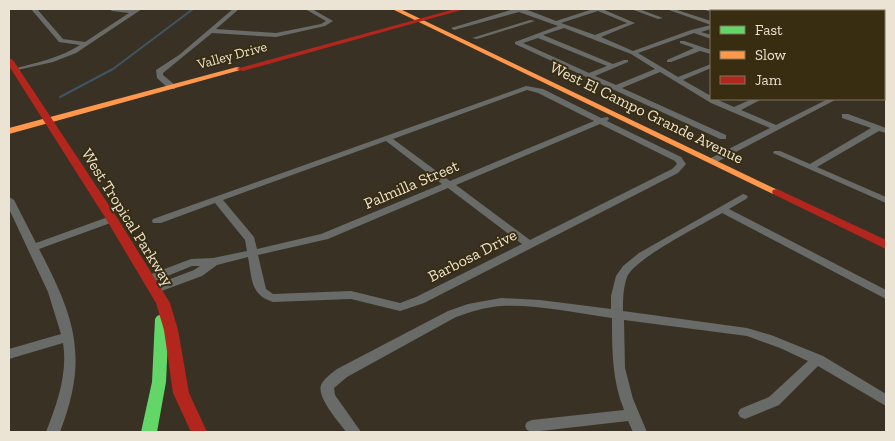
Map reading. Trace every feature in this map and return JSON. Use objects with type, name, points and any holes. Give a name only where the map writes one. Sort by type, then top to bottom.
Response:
[{"type":"street","points":[[34,9],[61,41],[85,44]]},
{"type":"street","points":[[112,9],[136,10]]},
{"type":"street","points":[[172,87],[160,76],[160,70],[181,56],[236,9]]},
{"type":"street","points":[[210,31],[276,35],[329,23],[329,20],[308,9]]},
{"type":"street","name":"West El Campo Grande Avenue","points":[[395,9],[886,245]]},
{"type":"street","name":"Valley Drive","points":[[9,131],[462,9]]},
{"type":"street","points":[[454,28],[520,9],[633,53],[710,98]]},
{"type":"street","points":[[555,23],[598,9],[631,22],[629,25],[594,37]]},
{"type":"street","points":[[634,9],[660,18]]},
{"type":"street","points":[[669,9],[710,23]]},
{"type":"street","points":[[12,65],[59,58],[85,44],[136,10]]},
{"type":"street","points":[[612,14],[620,11]]},
{"type":"street","points":[[483,20],[527,38]]},
{"type":"street","points":[[475,38],[532,21]]},
{"type":"street","points":[[563,26],[517,42],[522,46],[723,137]]},
{"type":"street","points":[[633,53],[693,31],[710,28]]},
{"type":"street","points":[[693,31],[710,38]]},
{"type":"street","points":[[537,35],[612,66]]},
{"type":"street","points":[[682,42],[710,52]]},
{"type":"street","points":[[669,61],[700,48]]},
{"type":"street","points":[[588,76],[626,61]]},
{"type":"street","name":"West Tropical Parkway","points":[[12,65],[112,219],[163,303],[170,330],[181,393],[199,432]]},
{"type":"street","points":[[679,79],[710,66]]},
{"type":"street","points":[[616,88],[662,69]]},
{"type":"street","points":[[699,72],[710,76]]},
{"type":"street","points":[[157,221],[530,88],[601,121]]},
{"type":"street","points":[[714,100],[776,128]]},
{"type":"street","points":[[734,110],[756,100]]},
{"type":"street","points":[[712,161],[831,100]]},
{"type":"street","name":"Palmilla Street","points":[[152,284],[187,271],[204,271],[213,262],[324,237],[615,115]]},
{"type":"street","points":[[845,116],[882,129]]},
{"type":"street","name":"Barbosa Drive","points":[[253,253],[260,291],[273,298],[351,295],[400,307],[409,305],[680,167],[680,161],[601,121]]},
{"type":"street","points":[[811,168],[882,129]]},
{"type":"street","points":[[387,138],[529,244]]},
{"type":"street","points":[[777,153],[886,200]]},
{"type":"street","points":[[640,432],[632,415],[619,368],[619,286],[627,269],[643,255],[743,197]]},
{"type":"street","points":[[217,199],[247,234],[253,253]]},
{"type":"street","points":[[9,200],[13,221],[32,248],[62,313],[68,337],[70,364],[68,384],[64,406],[53,432]]},
{"type":"street","points":[[722,209],[886,295]]},
{"type":"street","points":[[32,248],[112,219]]},
{"type":"street","points":[[354,432],[328,396],[328,386],[333,380],[361,362],[430,325],[468,308],[501,302],[520,302],[747,332],[790,345],[818,359],[886,401]]},
{"type":"street","points":[[149,432],[159,382],[163,303]]},
{"type":"street","points":[[9,354],[68,337]]},
{"type":"street","points":[[744,413],[774,401],[818,359]]},
{"type":"street","points":[[532,426],[632,415]]},
{"type":"waterway","points":[[60,97],[113,69],[193,9]]},
{"type":"traffic: fast","points":[[808,9],[812,10]]},
{"type":"traffic: fast","points":[[149,432],[159,382],[162,319]]},
{"type":"traffic: slow","points":[[395,9],[777,192]]},
{"type":"traffic: slow","points":[[9,131],[240,69]]},
{"type":"traffic: jam","points":[[240,69],[462,9]]},
{"type":"traffic: jam","points":[[9,60],[112,219],[163,303],[171,330],[181,393],[199,432]]},
{"type":"traffic: jam","points":[[777,192],[886,245]]}]
